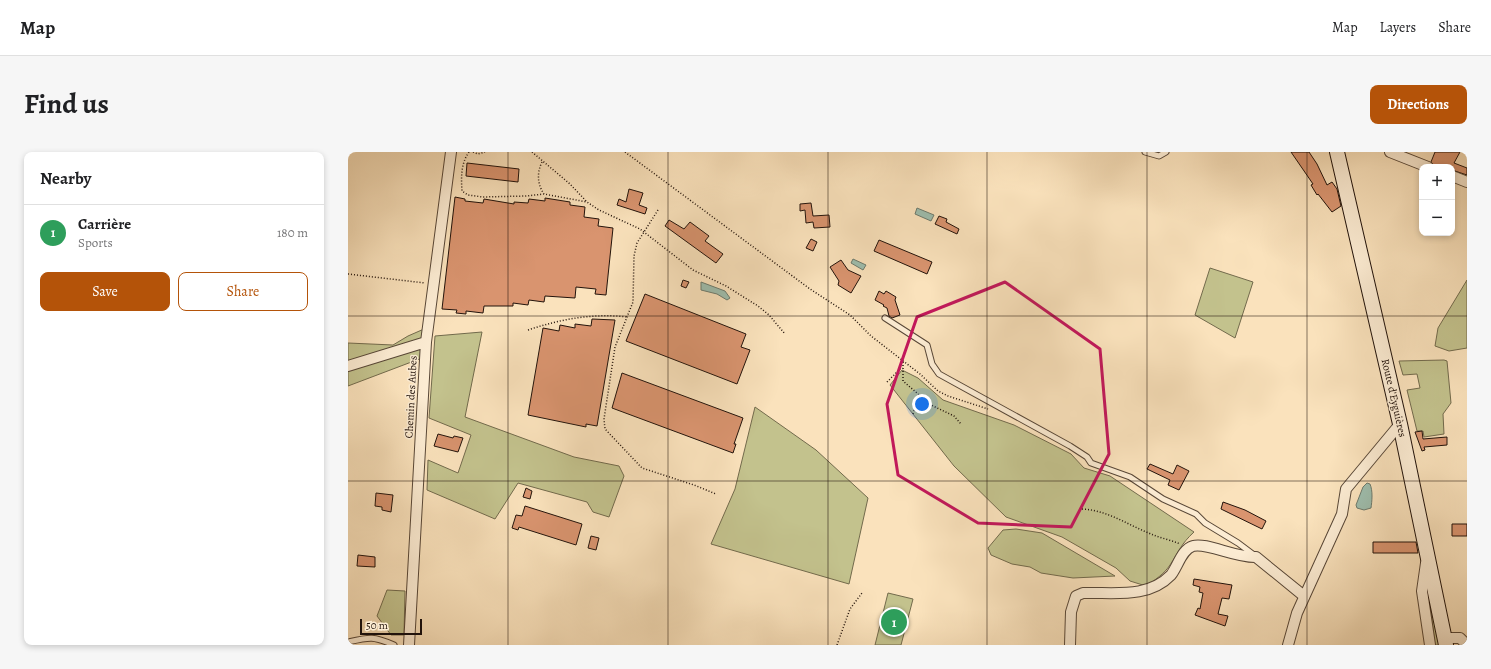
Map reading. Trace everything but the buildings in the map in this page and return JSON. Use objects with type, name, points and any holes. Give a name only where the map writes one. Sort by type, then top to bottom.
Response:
[{"type":"main road","name":"Route d'Eyguières","points":[[1337,152],[1400,424],[1428,553],[1445,641]]},
{"type":"street","name":"Chemin des Aubes","points":[[409,645],[426,342],[432,286],[451,152]]},
{"type":"street","points":[[1390,152],[1420,164]]},
{"type":"street","points":[[1455,177],[1467,182]]},
{"type":"street","points":[[348,366],[426,342]]},
{"type":"street","points":[[1288,645],[1297,613],[1304,596],[1342,514],[1346,489],[1400,424]]},
{"type":"street","points":[[1070,645],[1071,612],[1076,596],[1083,593],[1130,593],[1146,591],[1170,576],[1189,547],[1195,545],[1214,548],[1245,558],[1256,557],[1304,596]]},
{"type":"street","points":[[1428,553],[1422,591],[1430,645]]},
{"type":"street","points":[[1445,641],[1460,638],[1466,645]]},
{"type":"lane","points":[[1145,152],[1159,156],[1166,152]]},
{"type":"lane","points":[[885,318],[927,345],[932,364],[939,374],[1070,446],[1087,457],[1091,463],[1130,477],[1164,499],[1196,514],[1205,523],[1238,543],[1256,557]]},
{"type":"lane","points":[[348,642],[370,637],[377,638],[394,645]]},
{"type":"path","points":[[469,152],[464,159],[461,177],[462,191],[468,195],[490,197],[544,194],[587,202],[644,232],[694,270],[726,286],[758,306],[769,315],[785,334]]},
{"type":"path","points":[[473,152],[478,154],[485,152]]},
{"type":"path","points":[[532,152],[570,184],[587,202]]},
{"type":"path","points":[[625,152],[798,280],[850,315],[871,336],[920,374],[938,391],[948,396],[988,409]]},
{"type":"path","points":[[543,161],[538,174],[540,188],[544,194]]},
{"type":"path","points":[[658,210],[638,243],[634,256],[633,302],[614,352],[604,419],[605,429],[642,468],[716,494]]},
{"type":"path","points":[[348,274],[422,282],[432,286]]},
{"type":"path","points":[[528,330],[549,323],[594,315],[628,317]]},
{"type":"path","points":[[903,362],[903,381],[931,404],[954,416],[961,424]]},
{"type":"path","points":[[887,382],[891,380],[896,371],[902,366]]},
{"type":"path","points":[[913,414],[919,395]]},
{"type":"path","points":[[1082,510],[1090,510],[1113,516],[1152,534],[1189,547]]},
{"type":"path","points":[[837,645],[850,609],[862,593]]},
{"type":"highlighted area","points":[[1005,282],[1100,349],[1109,454],[1071,527],[978,523],[898,475],[887,404],[917,317]]},
{"type":"shaded area","points":[[917,208],[934,215],[931,221],[915,214]]},
{"type":"shaded area","points":[[853,259],[866,265],[863,270],[851,263]]},
{"type":"shaded area","points":[[1210,268],[1253,282],[1235,338],[1195,315]]},
{"type":"shaded area","points":[[1467,280],[1467,348],[1449,351],[1435,346],[1438,328]]},
{"type":"shaded area","points":[[701,282],[725,291],[730,298],[727,300],[717,294],[701,290]]},
{"type":"shaded area","points":[[424,329],[422,358],[348,386],[348,343],[393,345]]},
{"type":"shaded area","points":[[482,332],[465,417],[574,457],[619,466],[624,476],[609,517],[593,512],[587,502],[518,483],[495,519],[427,490],[428,460],[458,473],[471,435],[429,418],[435,336]]},
{"type":"shaded area","points":[[1399,361],[1447,361],[1451,403],[1443,414],[1444,434],[1424,437],[1423,431],[1417,431],[1407,390],[1420,388],[1417,374],[1403,375]]},
{"type":"shaded area","points":[[902,370],[918,378],[943,400],[1014,425],[1071,454],[1084,468],[1110,476],[1194,532],[1183,544],[1165,571],[1146,586],[1130,581],[1116,568],[1062,537],[1006,517],[954,466],[890,385]]},
{"type":"shaded area","points":[[755,407],[816,450],[868,498],[849,584],[711,544],[735,489]]},
{"type":"shaded area","points":[[1367,483],[1370,484],[1372,490],[1371,508],[1364,510],[1357,508],[1356,505],[1363,487]]},
{"type":"shaded area","points":[[1016,529],[1042,533],[1115,576],[1073,578],[1041,573],[1030,567],[1012,564],[991,555],[988,548],[1003,530]]},
{"type":"shaded area","points":[[387,590],[405,591],[404,635],[391,635],[377,616]]},
{"type":"shaded area","points":[[1428,590],[1442,645],[1435,645]]},
{"type":"shaded area","points":[[888,593],[913,599],[901,645],[875,645]]},
{"type":"place","name":"Carrière","points":[[894,622]]}]
